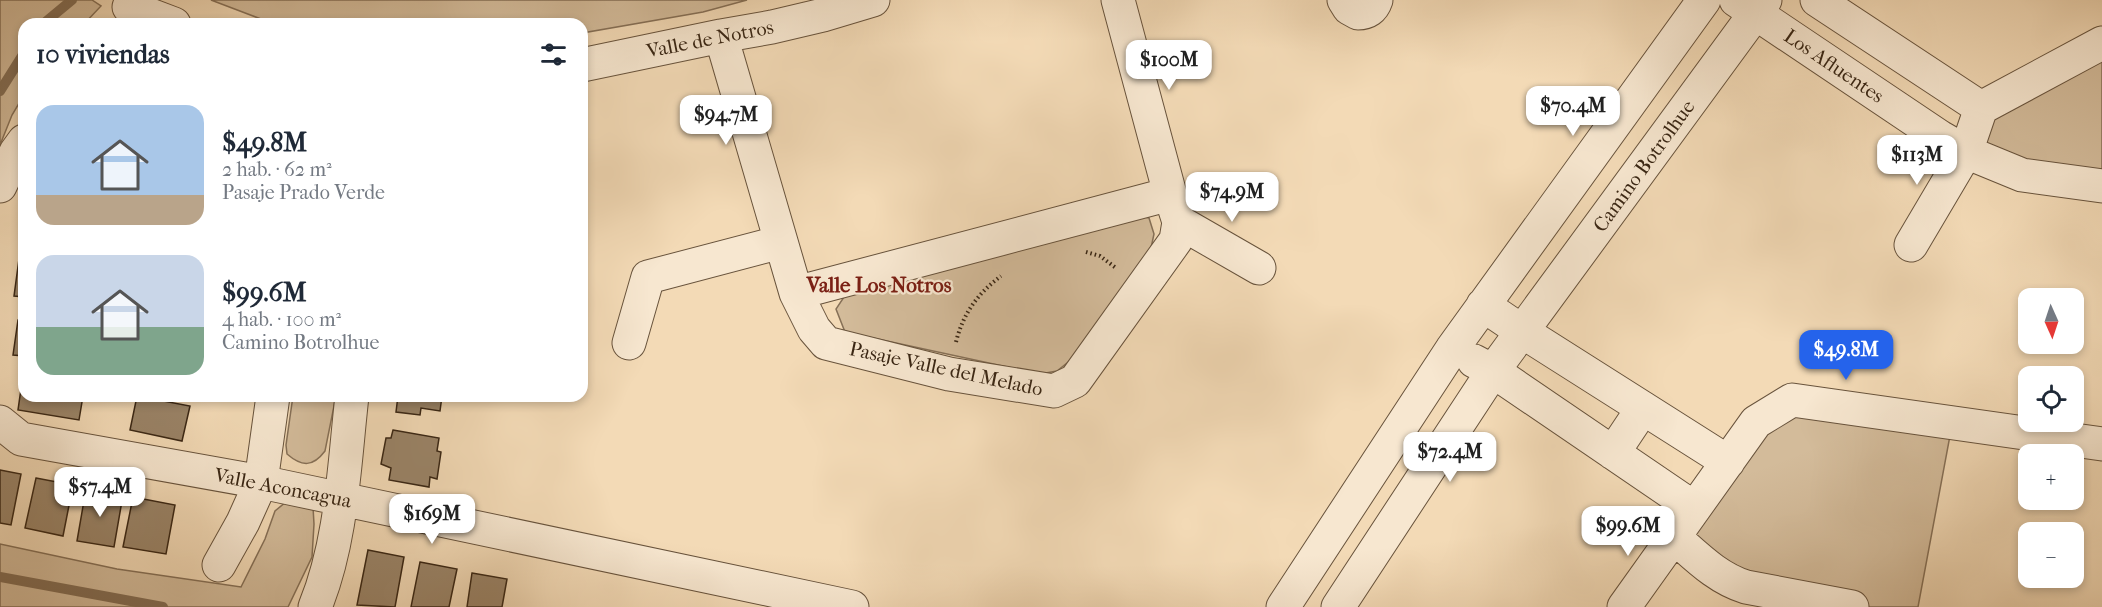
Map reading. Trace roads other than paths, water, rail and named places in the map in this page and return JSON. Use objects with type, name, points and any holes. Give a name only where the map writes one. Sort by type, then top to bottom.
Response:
[{"type":"street","name":"Valle de Notros","points":[[588,64],[772,27],[873,0]]},
{"type":"street","points":[[1118,0],[1175,208],[1259,268]]},
{"type":"street","points":[[1344,0],[1348,8],[1358,13],[1369,10],[1376,0]]},
{"type":"street","points":[[1283,607],[1452,349],[1704,0]]},
{"type":"street","points":[[1817,0],[1981,108]]},
{"type":"street","name":"Los Afluentes","points":[[1752,4],[1940,137],[1966,152],[2022,175],[2102,186]]},
{"type":"street","name":"Camino Botrolhue","points":[[1338,607],[1493,371],[1523,332],[1752,4]]},
{"type":"street","points":[[128,14],[146,18]]},
{"type":"street","name":"Pasaje Valle del Melado","points":[[721,36],[796,293],[814,329],[826,343],[949,374],[1054,391],[1076,381],[1176,240],[1175,208]]},
{"type":"street","points":[[1911,245],[1966,152],[1981,108],[2102,43]]},
{"type":"street","points":[[0,186],[18,149]]},
{"type":"street","points":[[796,293],[1175,208]]},
{"type":"street","points":[[629,343],[648,277],[781,242]]},
{"type":"street","points":[[1483,305],[1728,462]]},
{"type":"street","points":[[1452,349],[1493,371],[1694,508]]},
{"type":"street","points":[[1624,607],[1756,422],[1792,400],[2102,444]]},
{"type":"street","points":[[219,565],[243,522],[261,482],[272,402]]},
{"type":"street","points":[[315,607],[336,529],[351,402]]},
{"type":"street","points":[[1612,453],[1643,408]]},
{"type":"street","name":"Valle Aconcagua","points":[[0,422],[21,439],[261,482],[852,607]]},
{"type":"street","points":[[1674,537],[1715,573],[1730,582],[1852,607]]},
{"type":"waterway","points":[[50,18],[72,0]]},
{"type":"waterway","points":[[0,91],[18,62]]},
{"type":"waterway","points":[[0,577],[163,607]]},
{"type":"district","name":"Valle Los Notros","points":[[879,285]]}]
